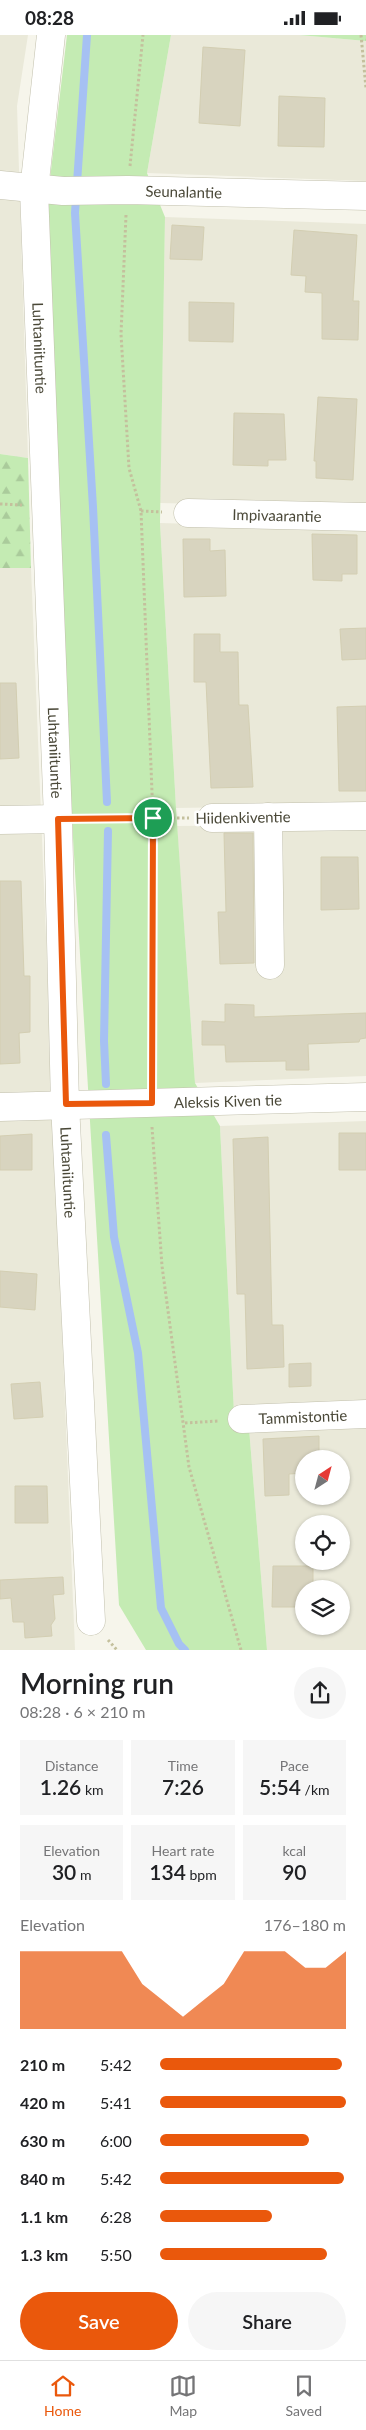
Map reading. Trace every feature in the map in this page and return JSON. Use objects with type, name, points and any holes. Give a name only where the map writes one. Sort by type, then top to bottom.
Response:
[{"type":"street","name":"Luhtaniituntie","points":[[51,35],[34,190],[58,819],[66,1104],[91,1621]]},
{"type":"street","name":"Seunalantie","points":[[0,185],[34,190],[90,192],[128,190],[366,196]]},
{"type":"street","name":"Impivaarantie","points":[[188,513],[366,517]]},
{"type":"street","name":"Hiidenkiventie","points":[[212,818],[366,816]]},
{"type":"street","points":[[268,817],[270,965]]},
{"type":"street","points":[[0,819],[58,819]]},
{"type":"street","name":"Aleksis Kiven tie","points":[[0,1107],[366,1097]]},
{"type":"street","name":"Tammistontie","points":[[242,1419],[366,1414]]},
{"type":"path","points":[[143,35],[128,190],[121,334],[129,468],[141,511],[153,818],[152,1103],[162,1266],[190,1467],[241,1650]]},
{"type":"path","points":[[361,35],[366,88]]},
{"type":"path","name":"Hiidenkiventie","points":[[58,819],[212,818]]},
{"type":"path","points":[[185,1423],[242,1419]]},
{"type":"shaded area","points":[[0,35],[28,35],[17,106],[28,458],[0,454]]},
{"type":"shaded area","points":[[171,35],[299,35],[366,41],[366,181],[147,173]]},
{"type":"shaded area","points":[[165,217],[366,224],[366,508],[160,503]]},
{"type":"shaded area","points":[[160,523],[366,529],[366,805],[176,808]]},
{"type":"shaded area","points":[[0,568],[31,568],[75,1650],[0,1650]]},
{"type":"shaded area","points":[[366,824],[366,1076],[195,1083],[177,826]]},
{"type":"shaded area","points":[[366,1121],[366,1406],[234,1413],[220,1126]]},
{"type":"shaded area","points":[[366,1423],[366,1650],[267,1650],[249,1428]]},
{"type":"green space","points":[[67,35],[171,35],[147,173],[165,217],[160,523],[176,808],[195,1083],[220,1126],[234,1413],[249,1428],[267,1650],[146,1650],[119,1605],[66,721],[45,221]]},
{"type":"green space","points":[[299,35],[366,35],[366,41]]},
{"type":"green space","points":[[0,454],[28,458],[31,568],[0,568]]},
{"type":"building","points":[[203,47],[245,50],[240,126],[199,123]]},
{"type":"building","points":[[279,96],[325,98],[324,147],[278,146]]},
{"type":"building","points":[[172,225],[204,227],[202,260],[170,259]]},
{"type":"building","points":[[294,230],[357,235],[353,301],[359,301],[358,340],[322,339],[322,293],[305,292],[306,276],[291,275]]},
{"type":"building","points":[[189,302],[234,303],[233,342],[189,341]]},
{"type":"building","points":[[318,397],[357,399],[353,480],[316,478],[316,461],[314,461]]},
{"type":"building","points":[[234,413],[284,414],[286,460],[268,460],[268,466],[233,465]]},
{"type":"building","points":[[312,534],[357,535],[357,574],[342,574],[342,581],[313,580]]},
{"type":"building","points":[[183,539],[210,539],[210,551],[225,550],[226,596],[184,597]]},
{"type":"building","points":[[366,628],[366,659],[342,660],[340,629]]},
{"type":"building","points":[[194,634],[220,634],[220,652],[238,652],[239,705],[248,705],[253,787],[211,788],[206,682],[194,682]]},
{"type":"building","points":[[0,683],[16,683],[19,758],[0,759]]},
{"type":"building","points":[[366,706],[366,791],[339,791],[337,707]]},
{"type":"building","points":[[224,833],[253,833],[254,963],[220,964],[218,912],[226,912]]},
{"type":"building","points":[[321,857],[358,857],[359,909],[321,910]]},
{"type":"building","points":[[0,881],[21,881],[24,976],[30,976],[30,1032],[19,1033],[20,1063],[0,1064]]},
{"type":"building","points":[[225,1004],[254,1005],[254,1017],[366,1013],[366,1038],[360,1039],[359,1042],[308,1044],[309,1070],[286,1070],[286,1061],[226,1062],[225,1045],[202,1045],[202,1021],[225,1022]]},
{"type":"building","points":[[339,1133],[366,1133],[366,1170],[339,1170]]},
{"type":"building","points":[[32,1134],[32,1170],[0,1170],[0,1136]]},
{"type":"building","points":[[268,1137],[272,1325],[283,1325],[284,1367],[247,1369],[245,1294],[237,1294],[233,1139]]},
{"type":"building","points":[[0,1271],[37,1274],[35,1310],[0,1307]]},
{"type":"building","points":[[311,1363],[311,1386],[289,1387],[289,1364]]},
{"type":"building","points":[[40,1382],[43,1417],[14,1419],[11,1384]]},
{"type":"building","points":[[319,1436],[319,1450],[295,1450],[295,1474],[289,1474],[289,1495],[265,1496],[263,1439]]},
{"type":"building","points":[[15,1486],[47,1486],[48,1523],[15,1523]]},
{"type":"building","points":[[273,1566],[295,1566],[295,1570],[313,1570],[313,1580],[295,1580],[295,1607],[272,1607]]},
{"type":"building","points":[[63,1577],[64,1594],[53,1595],[55,1619],[51,1625],[52,1636],[25,1638],[24,1622],[13,1622],[11,1598],[0,1599],[0,1580]]},
{"type":"waterway","points":[[87,35],[75,213],[93,507],[107,802]]},
{"type":"waterway","points":[[106,1084],[104,1041],[108,831]]},
{"type":"waterway","points":[[106,1135],[114,1237],[138,1353],[161,1608],[179,1644],[185,1650]]},
{"type":"route","points":[[153,818],[152,1103],[66,1104],[58,819],[153,818]]}]
